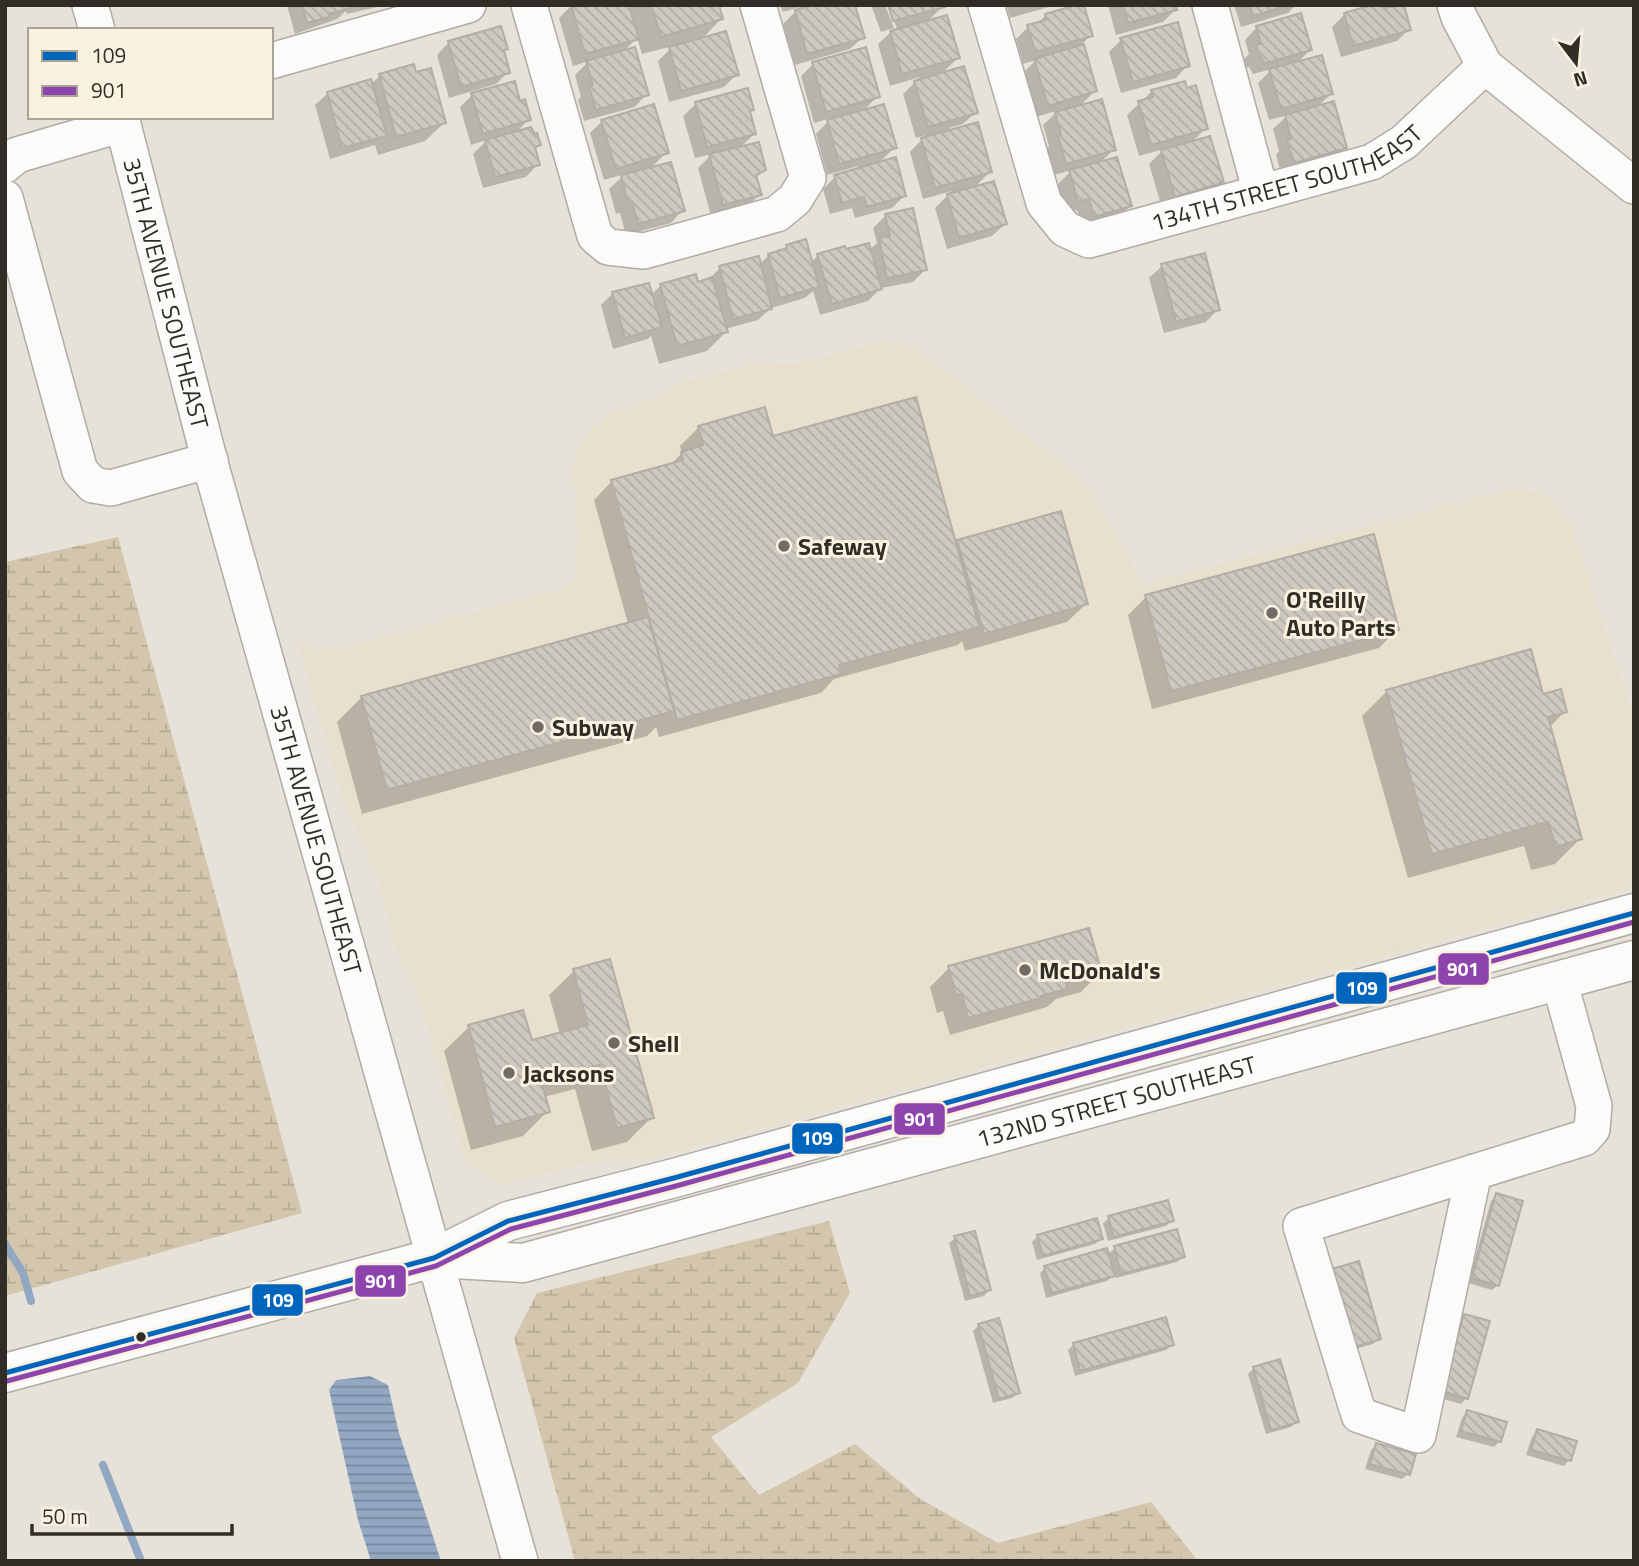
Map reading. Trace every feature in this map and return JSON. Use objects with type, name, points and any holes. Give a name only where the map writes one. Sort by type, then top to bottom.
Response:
[{"type":"main road","name":"132ND STREET SOUTHEAST","points":[[5,1373],[434,1258],[508,1221],[1634,914]]},
{"type":"main road","points":[[1559,980],[1590,950],[1634,936]]},
{"type":"main road","name":"132ND STREET SOUTHEAST","points":[[434,1258],[523,1263],[1634,960]]},
{"type":"main road","points":[[1207,1077],[1217,1057],[1225,1050],[1380,1006],[1391,999],[1400,978]]},
{"type":"main road","points":[[976,1140],[987,1123],[999,1114],[1175,1061],[1218,1027]]},
{"type":"street","points":[[90,5],[96,28]]},
{"type":"street","points":[[273,60],[468,5]]},
{"type":"street","points":[[529,5],[595,236],[608,247],[644,251],[777,214],[795,199],[808,178],[758,5]]},
{"type":"street","name":"134TH STREET SOUTHEAST","points":[[986,5],[1044,203],[1065,229],[1089,240],[1372,162],[1405,142],[1485,66]]},
{"type":"street","points":[[1210,5],[1261,193]]},
{"type":"street","points":[[1455,5],[1459,18],[1485,66],[1634,186]]},
{"type":"street","points":[[11,160],[122,121]]},
{"type":"street","name":"35TH AVENUE SOUTHEAST","points":[[122,121],[209,460],[520,1561]]},
{"type":"street","points":[[5,198],[80,471],[93,485],[111,488],[209,460]]},
{"type":"street","points":[[1474,1172],[1418,1435],[1359,1415],[1301,1226],[1474,1172],[1584,1138],[1592,1129],[1594,1106],[1559,980]]},
{"type":"shaded area","points":[[887,341],[917,350],[1066,467],[1090,490],[1143,584],[1514,489],[1545,495],[1571,525],[1634,717],[1634,887],[652,1158],[583,1163],[501,1185],[465,1161],[420,998],[398,954],[379,880],[340,791],[298,644],[336,650],[562,589],[574,578],[579,538],[573,470],[578,451],[589,432],[606,417],[655,399],[686,381],[750,365],[799,364]]},
{"type":"green space","points":[[118,537],[302,1213],[5,1296],[5,562]]},
{"type":"green space","points":[[829,1221],[850,1293],[798,1383],[711,1437],[759,1495],[855,1444],[919,1498],[998,1543],[1151,1502],[1198,1561],[575,1561],[514,1338],[537,1293]]},
{"type":"water","points":[[370,1376],[388,1385],[399,1433],[441,1561],[371,1561],[358,1520],[329,1390],[336,1380]]},
{"type":"building","points":[[302,5],[351,5],[351,8],[307,23]]},
{"type":"building","points":[[571,5],[629,5],[639,39],[585,54]]},
{"type":"building","points":[[651,5],[719,5],[723,19],[661,37]]},
{"type":"building","points":[[813,5],[855,5],[865,38],[807,54],[795,10]]},
{"type":"building","points":[[888,5],[944,5],[945,7],[893,21]]},
{"type":"building","points":[[1084,5],[1093,36],[1035,52],[1027,25],[1046,20],[1045,14]]},
{"type":"building","points":[[1123,5],[1176,5],[1177,10],[1128,23]]},
{"type":"building","points":[[1250,5],[1290,5],[1253,16]]},
{"type":"building","points":[[1372,5],[1383,5],[1384,8],[1404,5],[1411,30],[1353,46],[1344,13]]},
{"type":"building","points":[[1301,13],[1312,50],[1263,62],[1256,45],[1261,44],[1256,26]]},
{"type":"building","points":[[947,15],[960,58],[902,74],[890,31]]},
{"type":"building","points":[[1178,22],[1190,66],[1133,82],[1120,38]]},
{"type":"building","points":[[501,26],[508,49],[504,50],[510,73],[461,87],[448,41]]},
{"type":"building","points":[[726,31],[739,75],[681,91],[669,47]]},
{"type":"building","points":[[1084,44],[1097,91],[1048,106],[1034,59]]},
{"type":"building","points":[[635,47],[649,95],[596,110],[586,61]]},
{"type":"building","points":[[866,47],[880,97],[826,112],[812,62]]},
{"type":"building","points":[[1322,55],[1333,94],[1281,109],[1269,69]]},
{"type":"building","points":[[414,64],[416,72],[431,68],[446,123],[396,137],[379,74]]},
{"type":"building","points":[[964,66],[978,113],[928,127],[914,81]]},
{"type":"building","points":[[371,79],[387,136],[342,148],[327,92]]},
{"type":"building","points":[[515,81],[520,101],[525,99],[531,120],[483,134],[471,93]]},
{"type":"building","points":[[1185,81],[1187,88],[1196,85],[1208,129],[1151,145],[1138,101],[1153,97],[1151,90]]},
{"type":"building","points":[[748,88],[754,110],[750,111],[756,134],[707,147],[695,102]]},
{"type":"building","points":[[1102,99],[1116,150],[1066,164],[1055,112]]},
{"type":"building","points":[[1334,101],[1347,148],[1294,163],[1287,140],[1291,139],[1285,115]]},
{"type":"building","points":[[654,104],[669,153],[616,169],[601,120]]},
{"type":"building","points":[[884,104],[897,148],[839,164],[827,120]]},
{"type":"building","points":[[978,122],[992,172],[935,188],[921,138]]},
{"type":"building","points":[[531,127],[535,134],[537,133],[541,145],[535,147],[540,165],[495,177],[485,140]]},
{"type":"building","points":[[1210,136],[1224,182],[1175,197],[1161,150]]},
{"type":"building","points":[[759,142],[766,170],[756,175],[762,195],[723,205],[709,154]]},
{"type":"building","points":[[896,157],[906,196],[867,207],[864,197],[842,203],[834,175]]},
{"type":"building","points":[[1117,157],[1132,206],[1094,217],[1089,199],[1078,202],[1069,170]]},
{"type":"building","points":[[671,162],[685,211],[638,224],[632,202],[628,203],[621,175]]},
{"type":"building","points":[[994,181],[1007,224],[959,238],[947,194]]},
{"type":"building","points":[[913,208],[927,270],[887,278],[879,238],[890,236],[885,214]]},
{"type":"building","points":[[806,239],[819,287],[780,298],[768,254]]},
{"type":"building","points":[[869,243],[882,289],[832,304],[817,254]]},
{"type":"building","points":[[1205,253],[1220,310],[1176,322],[1161,264]]},
{"type":"building","points":[[759,256],[772,309],[733,319],[719,266]]},
{"type":"building","points":[[696,274],[698,282],[712,277],[728,332],[677,346],[660,284]]},
{"type":"building","points":[[649,283],[662,327],[625,338],[612,292]]},
{"type":"building","points":[[916,397],[979,627],[839,665],[841,674],[677,720],[611,480],[683,460],[681,452],[703,445],[698,426],[765,407],[773,436]]},
{"type":"building","points":[[1061,511],[1088,604],[984,634],[957,540]]},
{"type":"building","name":"O'Reilly Auto Parts","points":[[1374,534],[1399,630],[1171,691],[1145,595]]},
{"type":"building","points":[[648,617],[674,711],[387,790],[361,696]]},
{"type":"building","points":[[1531,649],[1543,694],[1561,689],[1567,712],[1548,717],[1582,839],[1556,847],[1548,822],[1432,854],[1386,690]]},
{"type":"building","name":"McDonald's","points":[[1089,928],[1102,973],[1066,983],[1067,989],[1041,998],[968,1018],[962,994],[956,995],[948,966]]},
{"type":"building","points":[[610,959],[654,1118],[617,1128],[600,1065],[541,1081],[550,1112],[495,1127],[468,1025],[523,1010],[532,1040],[588,1025],[573,969]]},
{"type":"building","points":[[1496,1193],[1523,1201],[1499,1286],[1472,1278]]},
{"type":"building","points":[[1168,1200],[1174,1221],[1114,1237],[1108,1216]]},
{"type":"building","points":[[1097,1218],[1103,1239],[1043,1256],[1037,1235]]},
{"type":"building","points":[[1177,1229],[1185,1257],[1121,1274],[1114,1246]]},
{"type":"building","points":[[975,1231],[991,1290],[970,1296],[954,1236]]},
{"type":"building","points":[[1107,1248],[1115,1276],[1052,1293],[1044,1266]]},
{"type":"building","points":[[1359,1261],[1381,1339],[1354,1347],[1332,1269]]},
{"type":"building","points":[[1464,1314],[1490,1321],[1468,1399],[1442,1391]]},
{"type":"building","points":[[1166,1317],[1174,1345],[1080,1371],[1073,1343]]},
{"type":"building","points":[[999,1318],[1020,1393],[999,1399],[978,1324]]},
{"type":"building","points":[[1280,1359],[1299,1422],[1271,1430],[1253,1367]]},
{"type":"building","points":[[1467,1410],[1507,1422],[1501,1442],[1461,1431]]},
{"type":"building","points":[[1537,1429],[1577,1441],[1571,1461],[1531,1450]]},
{"type":"building","points":[[1376,1443],[1416,1454],[1410,1475],[1370,1464]]},
{"type":"waterway","points":[[5,1244],[23,1273],[31,1301]]},
{"type":"waterway","points":[[103,1465],[141,1561]]},
{"type":"transit line","name":"109","points":[[5,1373],[434,1258],[508,1221],[674,1178],[1634,913]]},
{"type":"transit line","name":"901","points":[[7,1381],[436,1266],[511,1229],[1634,922]]},
{"type":"place","name":"Safeway","points":[[784,546]]},
{"type":"place","name":"O'Reilly Auto Parts","points":[[1272,613]]},
{"type":"place","name":"Subway","points":[[538,727]]},
{"type":"place","name":"McDonald's","points":[[1025,970]]},
{"type":"place","name":"Shell","points":[[614,1043]]},
{"type":"place","name":"Jacksons","points":[[509,1073]]}]
